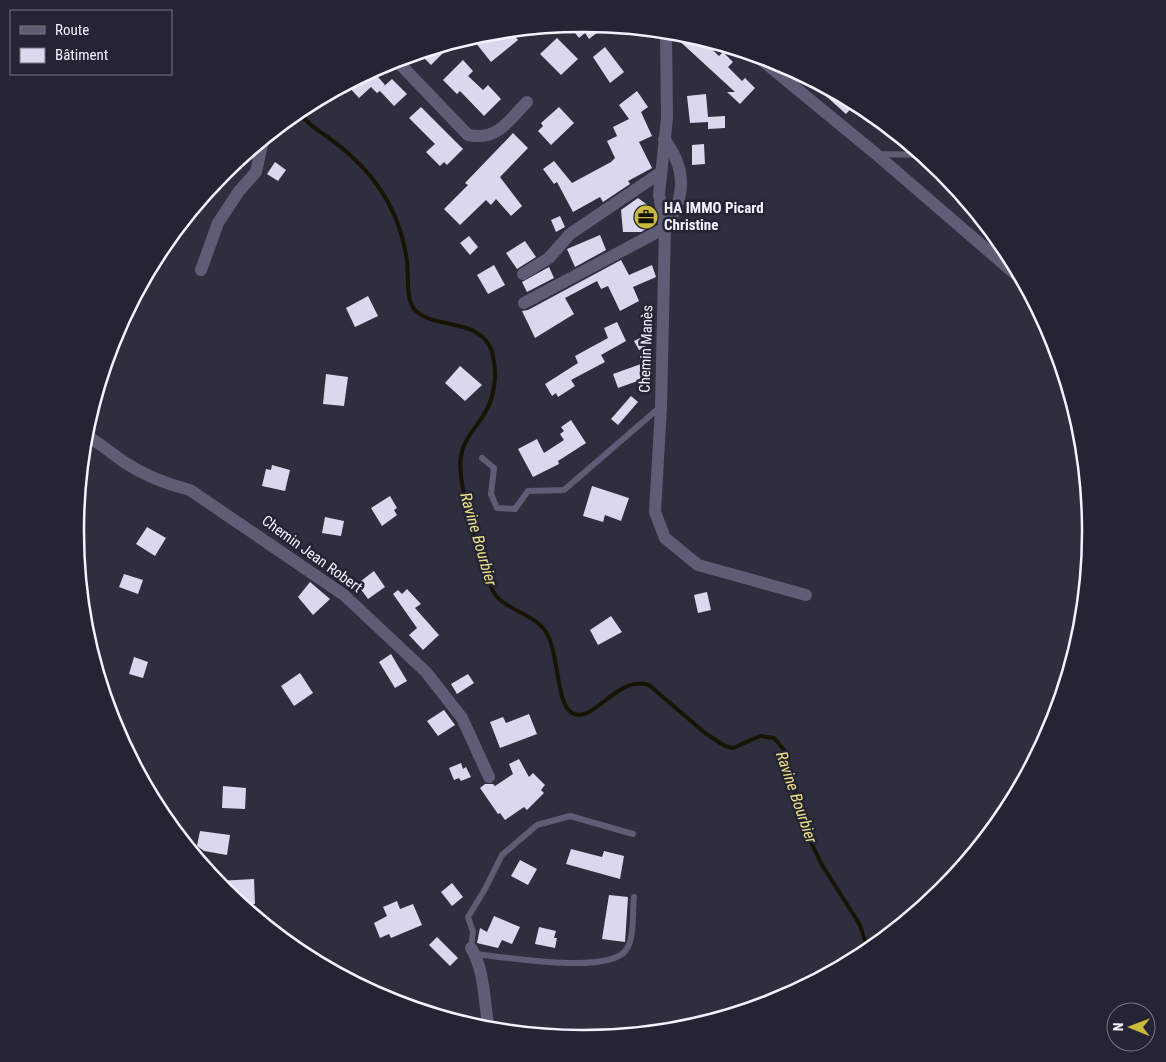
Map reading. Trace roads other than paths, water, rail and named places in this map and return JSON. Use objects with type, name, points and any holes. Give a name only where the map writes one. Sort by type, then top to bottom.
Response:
[{"type":"street","name":"Chemin Manès","points":[[661,407],[665,228],[661,213],[660,173],[666,118],[666,40]]},
{"type":"street","points":[[402,66],[468,135],[482,138],[493,135],[527,102]]},
{"type":"street","points":[[774,70],[876,154],[1004,266]]},
{"type":"street","points":[[524,303],[665,228],[676,210],[682,183],[679,162],[664,139]]},
{"type":"street","points":[[201,270],[218,223],[239,191],[256,172],[261,151]]},
{"type":"street","points":[[523,274],[549,258],[570,234],[660,173]]},
{"type":"street","points":[[661,407],[654,502],[657,520],[665,538],[698,564],[806,595]]},
{"type":"street","name":"Chemin Jean Robert","points":[[93,439],[140,471],[163,483],[190,490],[344,595],[426,672],[462,718],[490,777]]},
{"type":"street","points":[[473,951],[487,1020]]},
{"type":"lane","points":[[876,154],[910,155]]},
{"type":"lane","name":"Chemin Manès","points":[[482,458],[494,468],[490,494],[497,508],[514,510],[528,491],[564,490],[661,407]]},
{"type":"lane","points":[[633,834],[570,816],[537,825],[502,855],[485,890],[468,916],[472,932],[473,951],[580,964],[617,958],[625,952],[630,944],[634,897]]},
{"type":"waterway","name":"Ravine Bourbier","points":[[304,118],[336,143],[366,171],[388,203],[397,221],[403,240],[407,261],[410,300],[415,310],[423,316],[478,333],[486,341],[492,352],[495,368],[493,394],[487,409],[462,450],[460,468],[462,484],[482,561],[492,589],[502,602],[533,620],[546,632],[553,652],[560,689],[567,708],[572,713],[580,715],[589,712],[627,686],[649,685],[705,733],[725,746],[733,748],[760,736],[774,738],[785,751],[807,834],[822,865],[860,925],[865,941]]},
{"type":"place","name":"HA IMMO Picard Christine","points":[[646,217]]}]
